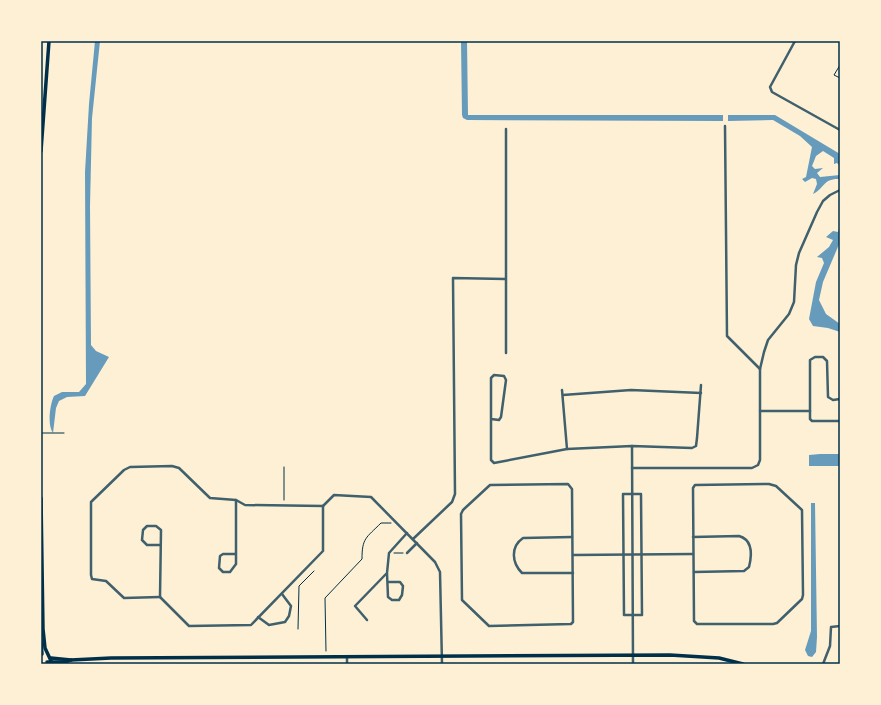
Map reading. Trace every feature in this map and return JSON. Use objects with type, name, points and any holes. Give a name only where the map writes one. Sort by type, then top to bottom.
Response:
[{"type":"main road","points":[[41,151],[49,41]]},
{"type":"main road","points":[[41,498],[43,629],[46,650],[50,662]]},
{"type":"main road","points":[[43,629],[41,639],[42,654],[50,662]]},
{"type":"main road","points":[[50,662],[111,658],[670,655],[719,658],[743,664]]},
{"type":"street","points":[[795,41],[770,87],[772,92],[840,130]]},
{"type":"street","points":[[725,126],[727,336],[760,369]]},
{"type":"street","points":[[506,129],[506,353]]},
{"type":"street","points":[[632,468],[752,468],[758,465],[760,460],[761,360],[768,340],[789,314],[794,302],[796,265],[802,244],[823,201],[830,195],[840,190]]},
{"type":"street","points":[[413,538],[452,502],[455,494],[453,278],[505,279]]},
{"type":"street","points":[[840,400],[833,400],[828,397],[827,361],[823,357],[815,357],[810,360],[810,411],[812,421],[840,421]]},
{"type":"street","points":[[491,420],[499,420],[501,418],[506,380],[504,376],[494,375],[492,378],[491,420],[491,460],[494,463],[567,449],[632,446],[692,448],[696,446],[701,385]]},
{"type":"street","points":[[562,390],[567,449]]},
{"type":"street","points":[[562,395],[632,390],[700,393]]},
{"type":"street","points":[[760,411],[810,411]]},
{"type":"street","points":[[632,446],[631,494],[633,664]]},
{"type":"street","points":[[323,506],[323,551],[251,625],[189,626],[160,598],[124,598],[106,581],[97,581],[92,579],[91,502],[124,470],[130,468],[172,466],[179,468],[210,498],[236,500],[245,505],[323,506],[334,495],[367,496],[371,497],[413,538],[435,562],[440,572],[442,664]]},
{"type":"street","points":[[490,484],[568,484],[572,489],[572,537],[573,622],[571,624],[489,626],[462,600],[461,514],[463,510],[490,484]]},
{"type":"street","points":[[769,484],[776,486],[802,510],[803,595],[777,623],[697,624],[694,621],[693,554],[693,488],[695,485],[769,484]]},
{"type":"street","points":[[623,494],[641,494],[641,555],[642,615],[624,614],[623,494]]},
{"type":"street","points":[[236,500],[236,554],[236,564],[230,572],[222,572],[219,568],[220,556],[223,554],[236,554]]},
{"type":"street","points":[[160,545],[147,545],[142,540],[143,530],[147,526],[156,526],[161,530],[160,598]]},
{"type":"street","points":[[388,582],[400,582],[403,586],[402,595],[399,600],[392,600],[388,597],[387,573],[389,553],[407,533]]},
{"type":"street","points":[[572,537],[523,538],[516,547],[513,556],[516,568],[522,573],[573,573]]},
{"type":"street","points":[[693,537],[744,537],[749,542],[751,550],[749,567],[744,572],[694,572]]},
{"type":"street","points":[[408,553],[417,543]]},
{"type":"street","points":[[573,555],[693,554]]},
{"type":"street","points":[[367,620],[355,606],[387,573]]},
{"type":"street","points":[[258,618],[269,625],[285,622],[289,616],[291,606],[282,594]]},
{"type":"street","points":[[823,664],[830,646],[831,627],[840,626]]},
{"type":"street","points":[[347,657],[347,664]]},
{"type":"path","points":[[840,65],[834,75],[840,78]]},
{"type":"path","points":[[41,433],[64,433]]},
{"type":"path","points":[[284,467],[284,506]]},
{"type":"path","points":[[326,656],[325,598],[362,559],[362,543],[367,537],[381,523],[396,523]]},
{"type":"path","points":[[389,553],[408,553]]},
{"type":"path","points":[[298,629],[299,586],[314,571]]},
{"type":"water","points":[[95,41],[100,41],[92,118],[90,206],[91,345],[96,351],[109,357],[85,396],[67,397],[59,401],[56,408],[53,433],[50,425],[50,414],[54,396],[62,392],[79,392],[86,384],[85,172]]},
{"type":"water","points":[[461,41],[467,41],[468,115],[723,115],[723,121],[467,120],[463,118],[462,115]]},
{"type":"water","points":[[728,115],[775,115],[840,154],[840,166],[837,163],[834,164],[834,158],[823,151],[816,156],[812,166],[815,169],[823,168],[817,173],[820,177],[840,175],[840,179],[830,180],[813,194],[817,184],[816,179],[812,178],[805,182],[802,179],[806,177],[812,147],[800,136],[773,120],[728,121]]},
{"type":"water","points":[[840,224],[840,242],[823,282],[819,300],[826,314],[840,324],[840,332],[828,328],[813,326],[809,319],[816,282],[824,263],[822,258],[817,257],[829,247],[833,240],[826,237],[833,231],[838,232]]},
{"type":"water","points":[[840,454],[840,466],[809,466],[809,455]]},
{"type":"water","points":[[811,503],[815,503],[817,637],[816,652],[812,657],[808,656],[805,650],[811,631]]}]
